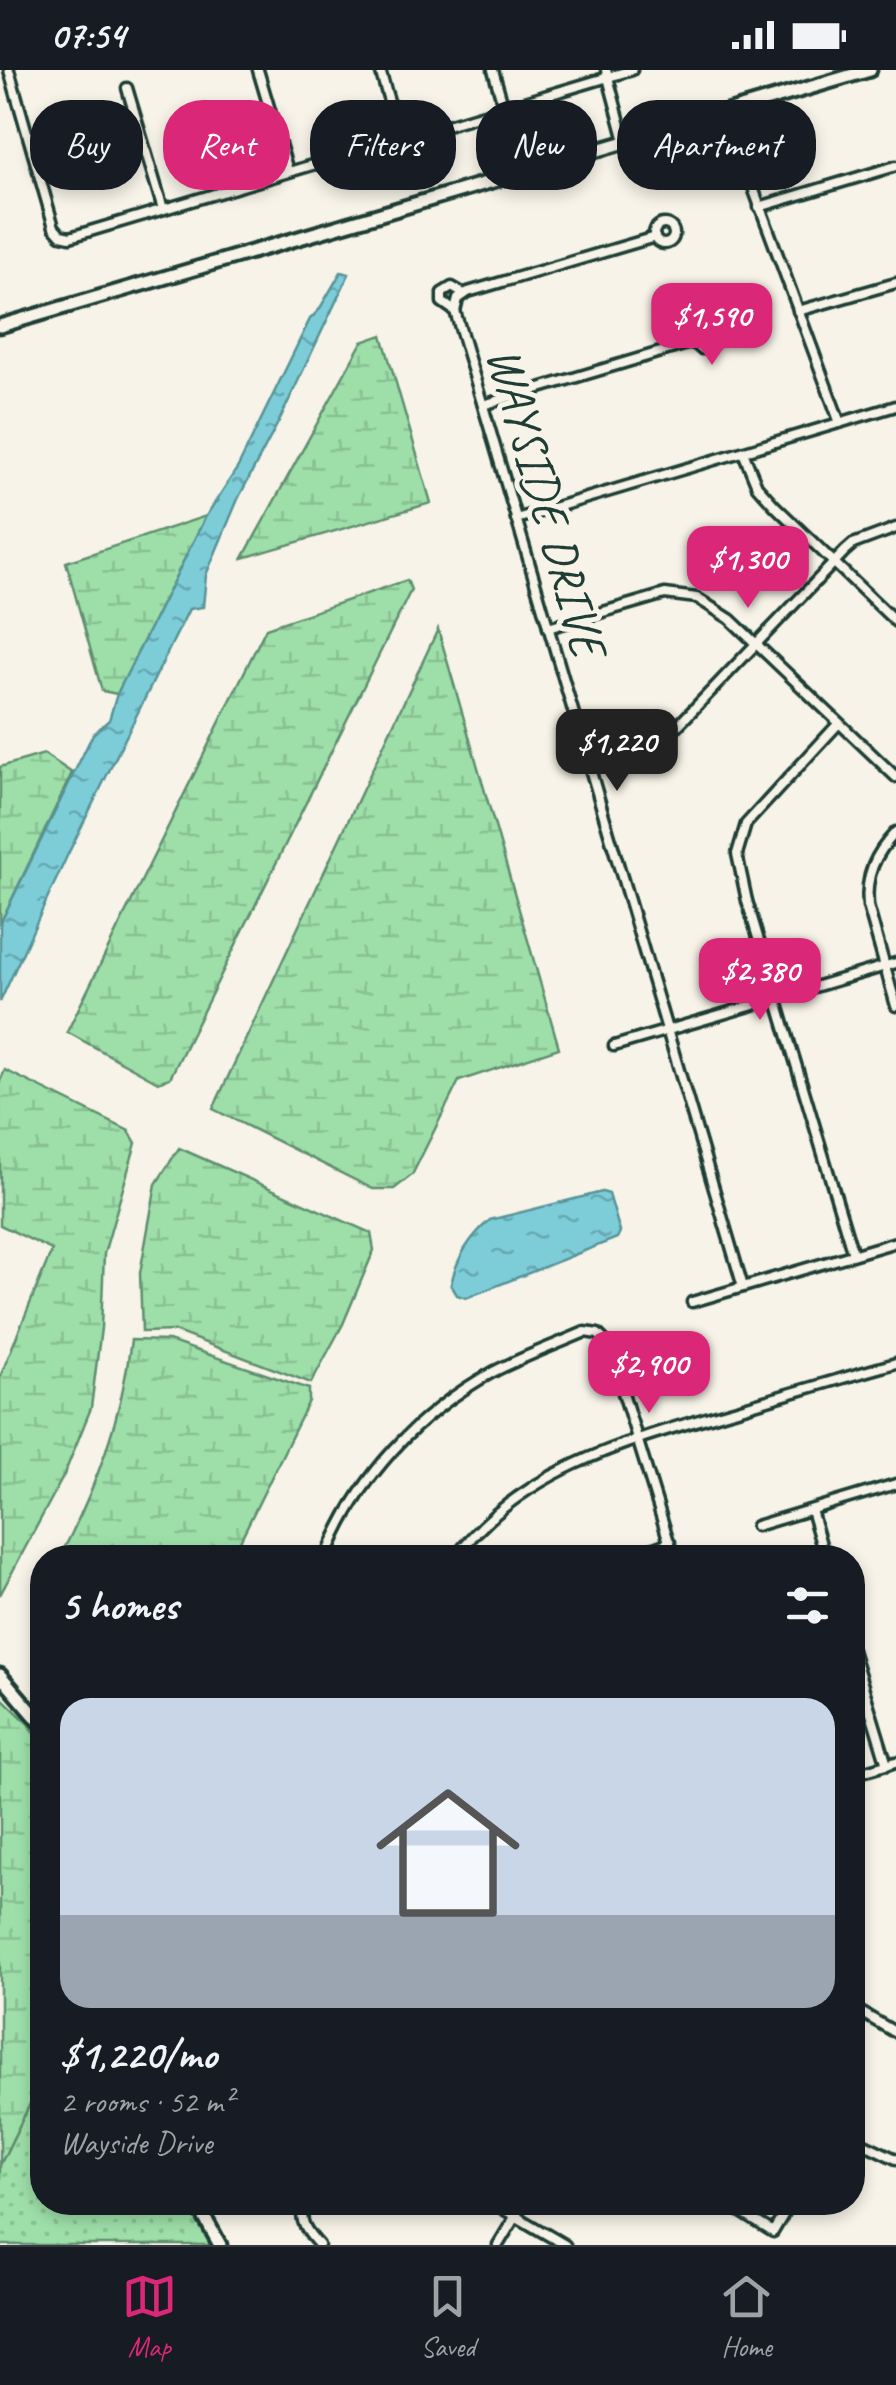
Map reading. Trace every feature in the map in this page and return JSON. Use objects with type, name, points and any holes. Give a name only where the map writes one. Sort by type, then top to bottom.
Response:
[{"type":"street","points":[[9,70],[54,227],[61,235],[70,238],[223,190]]},
{"type":"street","points":[[258,70],[267,100]]},
{"type":"street","points":[[380,70],[389,100]]},
{"type":"street","points":[[493,70],[502,100]]},
{"type":"street","points":[[528,100],[607,74],[632,70]]},
{"type":"street","points":[[767,100],[870,70]]},
{"type":"street","points":[[607,74],[617,111]]},
{"type":"street","points":[[127,88],[162,208]]},
{"type":"street","points":[[0,326],[617,143]]},
{"type":"street","points":[[759,206],[896,166]]},
{"type":"street","points":[[753,190],[840,423]]},
{"type":"street","points":[[464,294],[452,287],[442,293],[442,302],[455,311],[464,294],[655,236]]},
{"type":"street","points":[[798,312],[896,283]]},
{"type":"street","name":"WAYSIDE DRIVE","points":[[455,311],[743,1287]]},
{"type":"street","points":[[483,405],[714,336]]},
{"type":"street","points":[[516,519],[896,406]]},
{"type":"street","points":[[743,452],[757,486],[896,622]]},
{"type":"street","points":[[588,763],[667,737],[834,562],[854,544],[896,528]]},
{"type":"street","points":[[548,628],[657,596],[681,594],[714,606],[896,777]]},
{"type":"street","points":[[839,723],[753,815],[738,842],[737,864],[853,1254]]},
{"type":"street","points":[[896,832],[877,856],[866,889],[896,1006]]},
{"type":"street","points":[[614,1046],[896,963]]},
{"type":"street","points":[[692,1302],[896,1242]]},
{"type":"street","points":[[331,1545],[361,1489],[397,1444],[482,1378],[586,1332],[598,1334],[608,1344],[671,1545]]},
{"type":"street","points":[[467,1545],[489,1520],[539,1482],[586,1458],[896,1362]]},
{"type":"street","points":[[756,1526],[896,1484]]},
{"type":"street","points":[[811,1510],[821,1545]]},
{"type":"street","points":[[662,1545],[670,1542]]},
{"type":"street","points":[[0,1675],[30,1710]]},
{"type":"street","points":[[865,1688],[891,1763],[865,1771]]},
{"type":"street","points":[[865,2015],[893,2031]]},
{"type":"street","points":[[865,2144],[896,2159]]},
{"type":"street","points":[[203,2215],[220,2245]]},
{"type":"street","points":[[301,2215],[304,2230],[319,2245]]},
{"type":"street","points":[[746,2215],[774,2232],[784,2215]]},
{"type":"street","points":[[498,2245],[515,2216],[565,2245]]},
{"type":"green space","points":[[382,335],[431,503],[243,558],[362,342]]},
{"type":"green space","points":[[206,516],[117,694],[102,691],[66,562]]},
{"type":"green space","points":[[407,580],[411,590],[170,1078],[158,1082],[67,1032],[266,628]]},
{"type":"green space","points":[[438,629],[559,1048],[459,1081],[412,1175],[394,1189],[373,1189],[213,1109]]},
{"type":"green space","points":[[44,754],[72,773],[0,924],[0,767]]},
{"type":"green space","points":[[5,1070],[129,1131],[136,1143],[104,1254],[101,1328],[91,1408],[64,1475],[0,1595],[0,1377],[52,1250],[0,1225],[0,1081]]},
{"type":"green space","points":[[179,1148],[371,1233],[374,1250],[343,1324],[311,1383],[174,1331],[142,1332],[140,1273],[156,1184]]},
{"type":"green space","points":[[131,1340],[169,1341],[309,1389],[309,1401],[238,1545],[66,1545],[106,1452]]},
{"type":"green space","points":[[0,1696],[30,1726],[30,2104],[0,2165]]},
{"type":"green space","points":[[30,2104],[30,2215],[196,2215],[213,2245],[0,2245],[0,2165]]},
{"type":"water","points":[[341,272],[349,274],[238,499],[206,575],[203,607],[189,609],[0,1002],[0,924],[93,734],[109,720],[117,694],[206,516],[238,467],[310,319]]},
{"type":"water","points":[[602,1192],[609,1194],[620,1232],[617,1238],[466,1298],[457,1295],[451,1285],[456,1266],[470,1241],[490,1220]]}]
